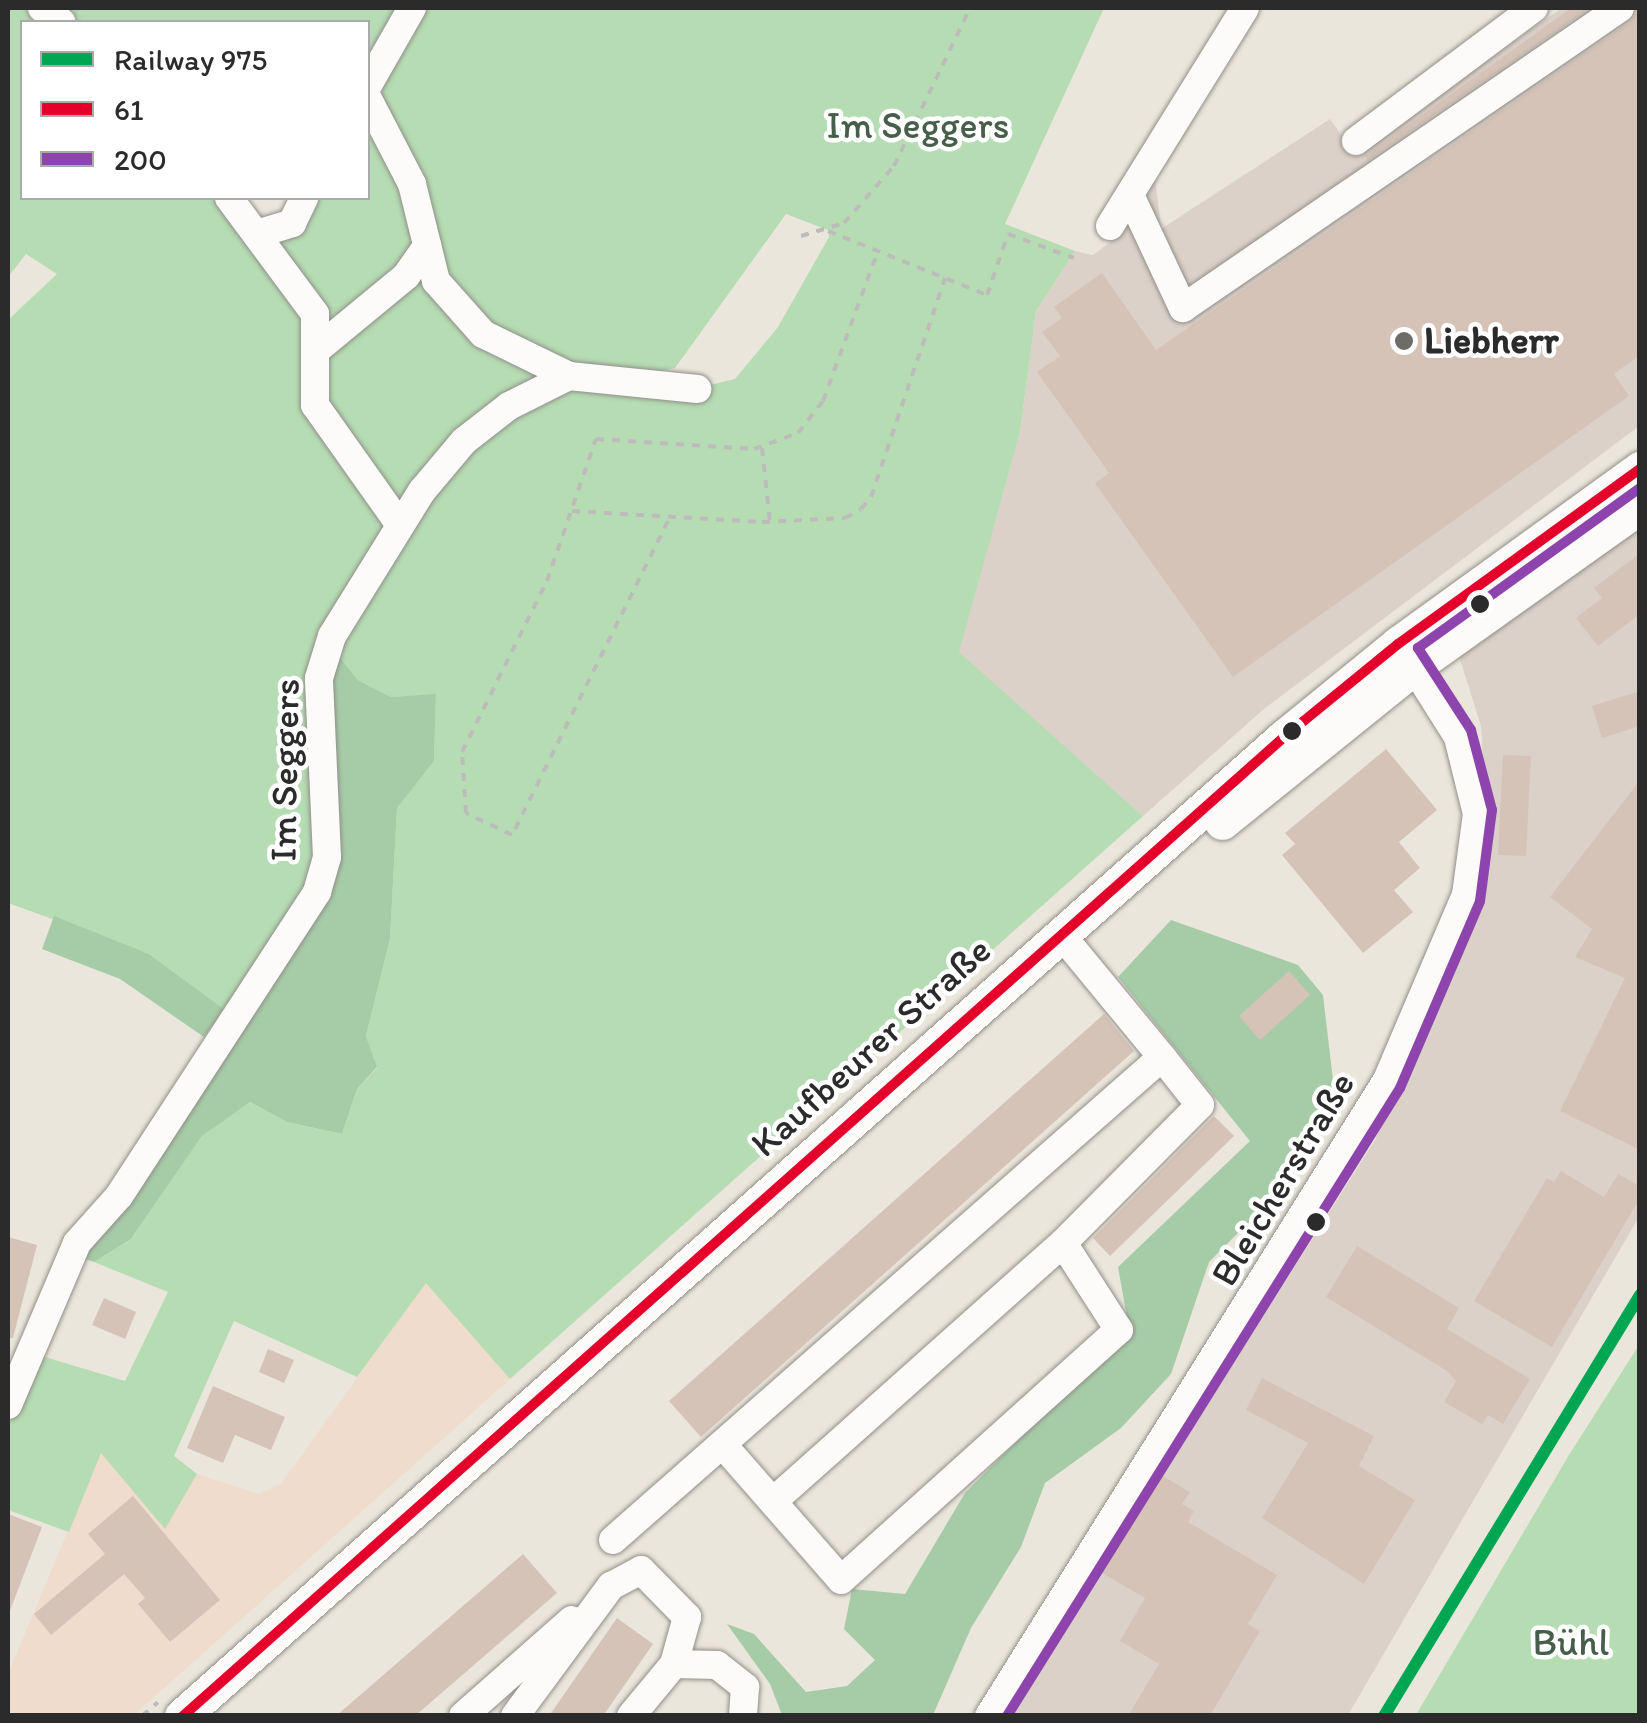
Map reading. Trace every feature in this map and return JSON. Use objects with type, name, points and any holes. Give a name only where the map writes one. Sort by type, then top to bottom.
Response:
[{"type":"main road","name":"Kaufbeurer Straße","points":[[211,1716],[1072,948],[1407,655],[1640,469]]},
{"type":"main road","name":"Kaufbeurer Straße","points":[[182,1716],[1284,737],[1640,506]]},
{"type":"street","points":[[370,82],[412,8]]},
{"type":"street","points":[[1110,226],[1245,8]]},
{"type":"street","points":[[1356,140],[1534,8]]},
{"type":"street","points":[[1130,195],[1182,308],[1620,8]]},
{"type":"street","points":[[370,103],[412,184],[436,282],[483,334],[569,376],[696,388]]},
{"type":"street","points":[[232,200],[315,314],[320,347],[315,405],[400,524]]},
{"type":"street","points":[[258,234],[292,223],[303,200]]},
{"type":"street","points":[[320,347],[406,276],[427,246]]},
{"type":"street","name":"Im Seggers","points":[[8,1406],[76,1243],[119,1196],[316,892],[327,856],[319,678],[332,636],[400,524],[464,441],[509,406],[569,376]]},
{"type":"street","name":"Bleicherstraße","points":[[989,1716],[1388,1080],[1466,895],[1476,814],[1458,737],[1407,655]]},
{"type":"street","points":[[772,1501],[1063,1243],[1200,1105],[1072,948]]},
{"type":"street","points":[[613,1540],[1162,1057]]},
{"type":"street","points":[[724,1445],[840,1580],[1013,1429],[1118,1330],[1063,1243]]},
{"type":"street","points":[[462,1716],[610,1586],[641,1570],[687,1617],[674,1664],[631,1716]]},
{"type":"street","points":[[516,1716],[610,1586]]},
{"type":"street","points":[[674,1664],[717,1665],[745,1687],[743,1716]]},
{"type":"path","points":[[801,236],[828,230],[868,201],[894,166],[970,8]]},
{"type":"path","points":[[828,230],[987,295],[1008,234],[1074,258]]},
{"type":"path","points":[[668,521],[512,836],[466,814],[462,752],[527,625],[596,439],[762,448],[798,433],[823,401],[878,250]]},
{"type":"path","points":[[572,512],[668,521],[845,518],[872,497],[945,278]]},
{"type":"path","points":[[762,448],[770,522]]},
{"type":"shaded area","name":"Liebherr","points":[[1562,8],[1639,8],[1639,426],[1264,709],[1143,816],[958,652],[1020,432],[1036,311],[1075,251],[1093,255],[1120,235],[1155,178],[1161,229],[1330,119],[1354,153]]},
{"type":"shaded area","points":[[1639,529],[1639,1217],[1348,1715],[1010,1716],[1375,1140],[1475,913],[1487,831],[1481,726],[1458,653]]},
{"type":"shaded area","points":[[426,1282],[510,1379],[134,1715],[8,1716],[8,1674],[101,1452],[164,1528],[197,1474],[259,1494],[281,1484]]},
{"type":"green space","points":[[8,8],[27,8],[43,20],[20,20],[20,200],[220,200],[307,318],[306,381],[390,525],[327,632],[315,859],[306,889],[224,1009],[149,954],[8,903],[8,320],[57,274],[26,254],[8,277]]},
{"type":"green space","points":[[55,8],[400,8],[370,62],[370,20],[71,20]]},
{"type":"green space","points":[[420,8],[1104,8],[1005,224],[1075,251],[1036,311],[1020,432],[959,652],[1143,816],[510,1379],[426,1283],[357,1377],[234,1321],[174,1456],[197,1474],[165,1529],[101,1453],[69,1532],[8,1510],[8,1426],[35,1354],[125,1381],[168,1292],[94,1262],[131,1239],[202,1136],[225,1119],[250,1102],[287,1122],[342,1134],[357,1089],[377,1068],[366,1036],[390,939],[397,807],[434,761],[436,695],[391,697],[358,680],[334,650],[426,495],[514,413],[580,385],[698,388],[735,379],[778,327],[829,237],[828,230],[786,214],[675,368],[653,373],[571,366],[488,328],[442,277],[382,94],[385,68]]},
{"type":"green space","points":[[370,121],[413,221],[412,247],[405,263],[328,323],[280,251],[281,241],[298,229],[310,200],[370,200]]},
{"type":"green space","points":[[424,271],[543,371],[408,502],[398,500],[334,427],[324,382],[329,356]]},
{"type":"green space","points":[[334,650],[358,680],[391,697],[436,694],[434,761],[397,808],[390,939],[366,1036],[377,1067],[357,1089],[342,1134],[287,1122],[250,1102],[202,1136],[131,1239],[94,1262],[76,1256],[322,896],[323,709]]},
{"type":"green space","points":[[54,916],[149,954],[224,1009],[204,1037],[120,979],[42,949]]},
{"type":"green space","points":[[1171,920],[1298,965],[1323,995],[1337,1114],[1282,1189],[1209,1262],[1171,1374],[1121,1428],[1045,1483],[1021,1547],[971,1628],[933,1715],[782,1715],[770,1684],[727,1624],[754,1634],[806,1692],[847,1686],[875,1660],[844,1629],[852,1589],[905,1594],[965,1493],[1129,1329],[1118,1267],[1250,1141],[1118,977]]},
{"type":"green space","name":"Bühl","points":[[1639,1345],[1639,1715],[1416,1715],[1569,1455]]},
{"type":"building","points":[[1571,8],[1590,8],[1368,160],[1365,156]]},
{"type":"building","name":"Liebherr","points":[[1640,8],[1640,355],[1614,374],[1629,396],[1233,677],[1095,483],[1109,473],[1037,372],[1060,356],[1042,332],[1062,318],[1054,307],[1102,273],[1156,350],[1630,22]]},
{"type":"building","points":[[1640,553],[1640,614],[1598,646],[1576,618],[1602,598],[1594,588]]},
{"type":"building","points":[[1640,691],[1640,726],[1602,738],[1592,706]]},
{"type":"building","points":[[1386,749],[1437,810],[1399,842],[1420,868],[1394,890],[1413,912],[1363,953],[1282,855],[1295,844],[1285,833]]},
{"type":"building","points":[[1503,755],[1531,756],[1526,856],[1498,855]]},
{"type":"building","points":[[1640,780],[1640,1150],[1560,1111],[1625,978],[1575,957],[1592,929],[1550,897]]},
{"type":"building","points":[[1289,971],[1310,995],[1260,1040],[1239,1016]]},
{"type":"building","points":[[1104,1014],[1134,1051],[701,1437],[669,1401]]},
{"type":"building","points":[[1214,1116],[1234,1136],[1110,1256],[1093,1238]]},
{"type":"building","points":[[1561,1171],[1604,1197],[1618,1174],[1640,1186],[1640,1198],[1552,1347],[1474,1301],[1547,1178],[1554,1182]]},
{"type":"building","points":[[8,1237],[37,1245],[13,1338],[8,1338]]},
{"type":"building","points":[[1357,1246],[1459,1308],[1447,1329],[1530,1379],[1503,1424],[1488,1415],[1482,1424],[1444,1402],[1456,1381],[1447,1371],[1326,1297]]},
{"type":"building","points":[[104,1298],[136,1312],[125,1339],[92,1325]]},
{"type":"building","points":[[268,1349],[294,1360],[284,1383],[259,1372]]},
{"type":"building","points":[[1262,1378],[1374,1436],[1359,1466],[1415,1500],[1364,1584],[1262,1518],[1308,1443],[1246,1410]]},
{"type":"building","points":[[213,1386],[285,1417],[271,1450],[235,1435],[223,1463],[187,1448]]},
{"type":"building","points":[[1161,1475],[1190,1492],[1182,1504],[1194,1511],[1188,1522],[1277,1575],[1248,1624],[1260,1631],[1210,1716],[1128,1716],[1159,1664],[1120,1641],[1145,1598],[1102,1573]]},
{"type":"building","points":[[133,1496],[220,1600],[170,1642],[138,1604],[145,1598],[124,1574],[51,1635],[34,1614],[105,1554],[88,1534]]},
{"type":"building","points":[[8,1514],[42,1527],[9,1613],[8,1613]]},
{"type":"building","points":[[523,1554],[557,1593],[415,1716],[336,1716]]},
{"type":"building","points":[[617,1618],[653,1644],[603,1716],[549,1716]]},
{"type":"rail line","name":"975","points":[[1384,1716],[1640,1295]]},
{"type":"transit line","name":"61","points":[[183,1716],[1284,737],[1398,644],[1640,469]]},
{"type":"transit line","name":"200","points":[[1007,1716],[1400,1088],[1480,901],[1492,810],[1471,730],[1418,648],[1640,488]]},
{"type":"place","name":"Liebherr","points":[[1404,341]]}]
